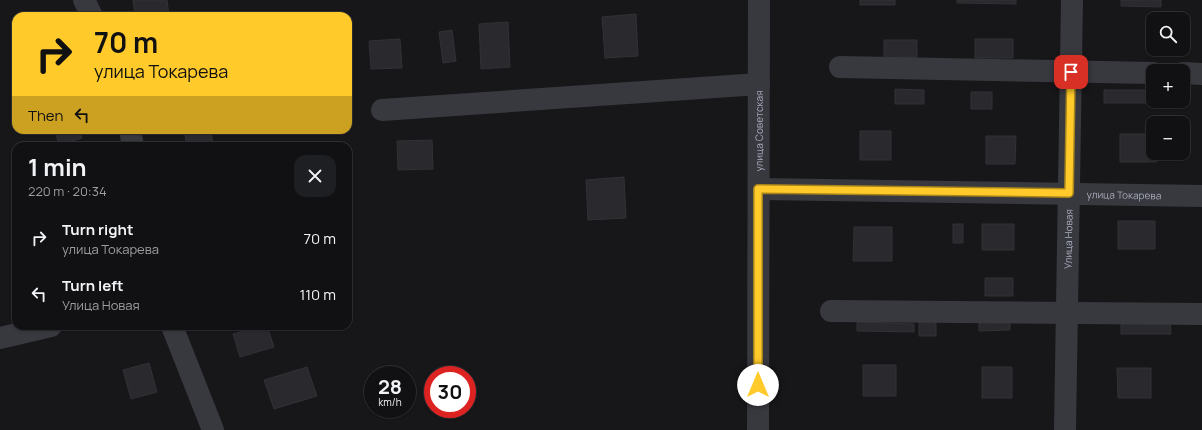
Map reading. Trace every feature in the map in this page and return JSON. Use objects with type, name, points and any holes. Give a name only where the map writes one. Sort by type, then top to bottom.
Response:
[{"type":"street","points":[[84,0],[90,12]]},
{"type":"street","name":"улица Советская","points":[[758,430],[759,0]]},
{"type":"street","name":"Улица Новая","points":[[1065,430],[1072,0]]},
{"type":"street","points":[[840,67],[1146,73]]},
{"type":"street","points":[[1190,74],[1202,74]]},
{"type":"street","points":[[382,110],[759,84]]},
{"type":"street","name":"улица Токарева","points":[[758,189],[1202,196]]},
{"type":"street","points":[[831,311],[1202,314]]},
{"type":"street","points":[[0,338],[34,330]]},
{"type":"street","points":[[174,330],[213,430]]},
{"type":"building","points":[[133,0],[167,0],[168,12],[134,12]]},
{"type":"building","points":[[860,0],[895,0],[895,5],[860,5]]},
{"type":"building","points":[[957,0],[1016,0],[1016,4],[957,3]]},
{"type":"building","points":[[1121,0],[1161,0],[1161,7],[1121,6]]},
{"type":"building","points":[[636,14],[638,56],[605,58],[602,17]]},
{"type":"building","points":[[508,22],[510,67],[481,69],[479,24]]},
{"type":"building","points":[[452,30],[456,61],[443,63],[439,32]]},
{"type":"building","points":[[400,39],[402,68],[371,69],[369,41]]},
{"type":"building","points":[[975,39],[1013,39],[1013,58],[975,58]]},
{"type":"building","points":[[884,40],[917,40],[917,58],[884,58]]},
{"type":"building","points":[[895,89],[924,90],[924,104],[895,104]]},
{"type":"building","points":[[1104,90],[1146,90],[1146,103],[1104,103]]},
{"type":"building","points":[[971,92],[992,92],[992,109],[971,109]]},
{"type":"building","points":[[860,131],[891,131],[891,160],[860,160]]},
{"type":"building","points":[[56,134],[81,134],[82,138],[69,142],[58,142]]},
{"type":"building","points":[[211,134],[213,142],[186,142],[185,135]]},
{"type":"building","points":[[1120,134],[1146,134],[1146,160],[1157,160],[1157,162],[1120,162]]},
{"type":"building","points":[[986,136],[1016,136],[1015,164],[986,164]]},
{"type":"building","points":[[432,140],[433,169],[398,170],[397,141]]},
{"type":"building","points":[[624,177],[626,218],[588,220],[586,180]]},
{"type":"building","points":[[1118,221],[1155,221],[1155,249],[1118,249]]},
{"type":"building","points":[[953,224],[963,224],[963,243],[953,243]]},
{"type":"building","points":[[982,224],[1014,224],[1014,250],[982,250]]},
{"type":"building","points":[[854,227],[892,227],[892,261],[853,261]]},
{"type":"building","points":[[985,278],[1013,278],[1013,296],[985,296]]},
{"type":"building","points":[[1121,320],[1170,320],[1171,334],[1121,334]]},
{"type":"building","points":[[919,321],[936,321],[936,336],[919,336]]},
{"type":"building","points":[[979,321],[1010,321],[1010,330],[979,331]]},
{"type":"building","points":[[857,322],[914,324],[914,332],[857,331]]},
{"type":"building","points":[[246,330],[268,330],[274,347],[240,357],[233,334]]},
{"type":"building","points":[[149,363],[157,392],[131,399],[123,370]]},
{"type":"building","points":[[863,365],[896,365],[896,396],[863,396]]},
{"type":"building","points":[[307,367],[317,396],[274,409],[264,380]]},
{"type":"building","points":[[982,367],[1012,367],[1012,398],[982,398]]},
{"type":"building","points":[[1117,368],[1151,368],[1151,398],[1118,398]]},
{"type":"route","points":[[758,385],[758,189],[1069,193],[1071,72]]}]
